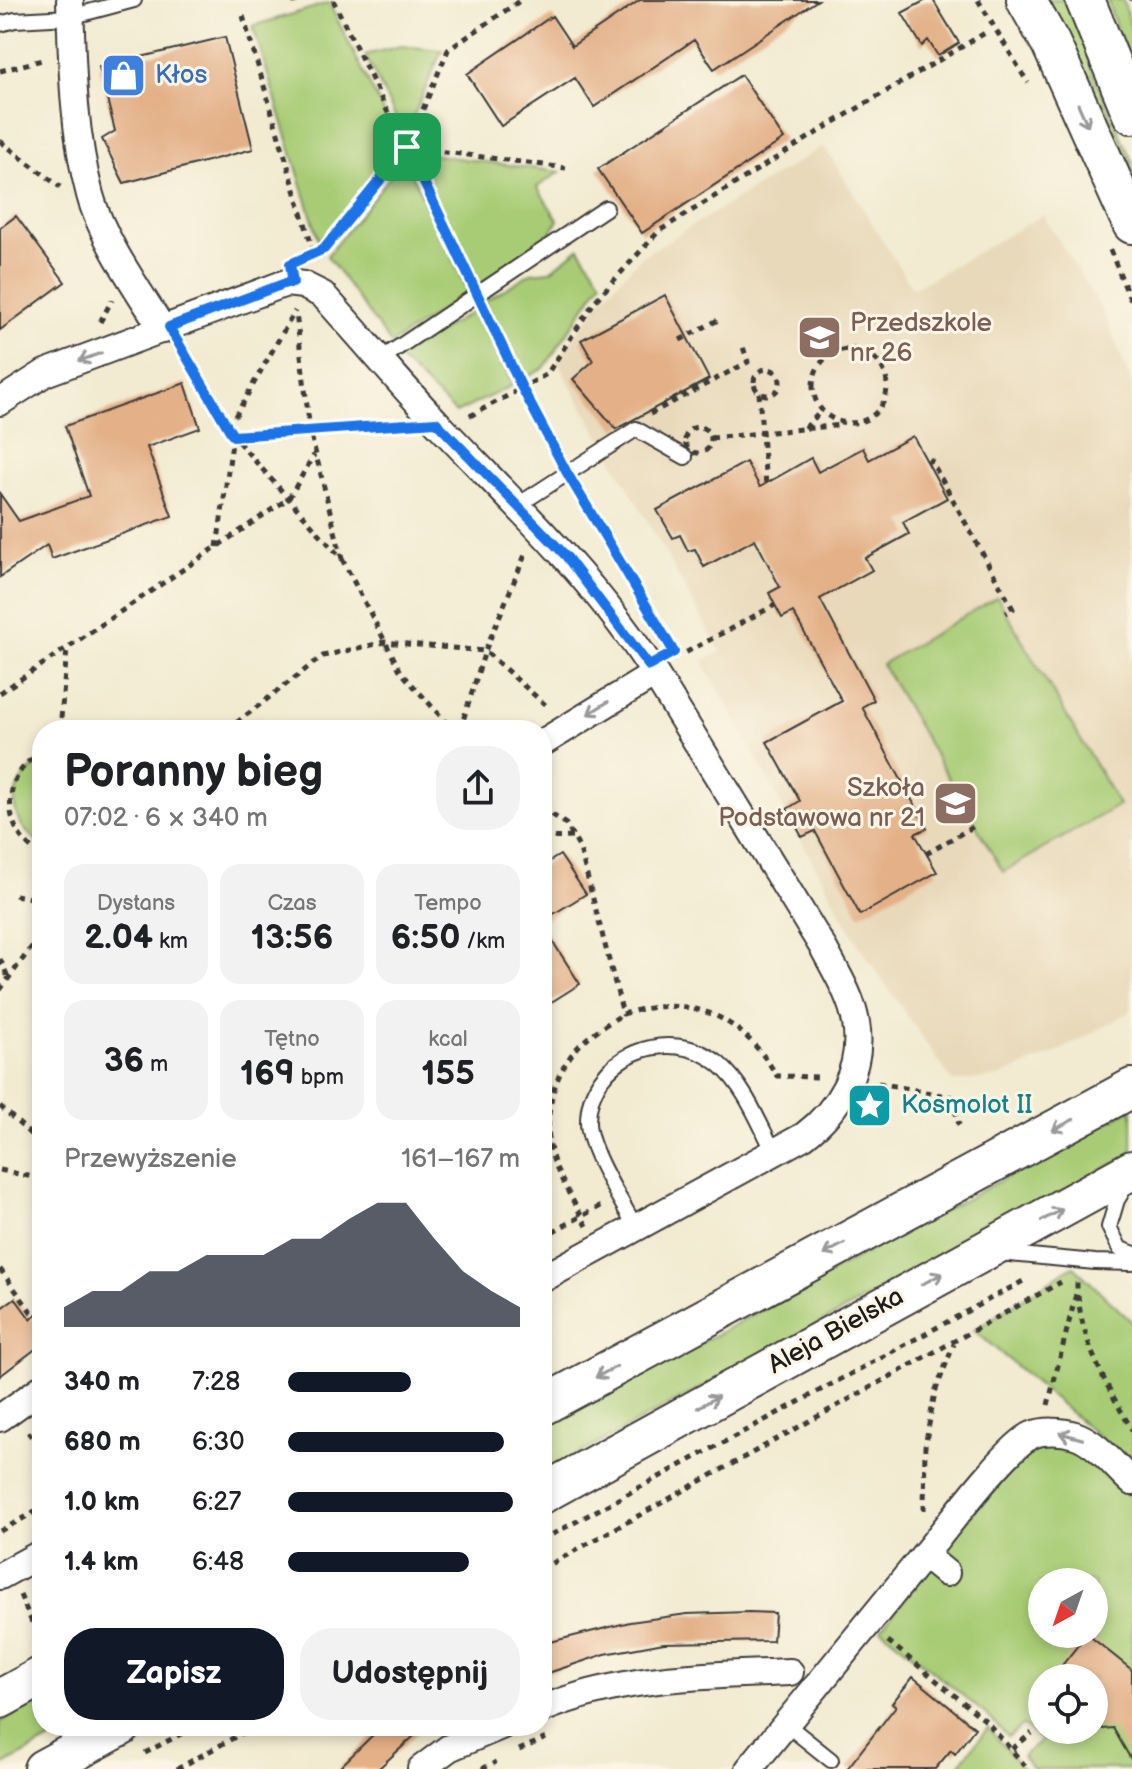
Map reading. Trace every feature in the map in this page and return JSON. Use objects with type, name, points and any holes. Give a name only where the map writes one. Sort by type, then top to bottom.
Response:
[{"type":"main road","points":[[1019,0],[1051,44]]},
{"type":"main road","points":[[1026,0],[1051,44],[1132,224]]},
{"type":"main road","points":[[1088,7],[1132,114]]},
{"type":"main road","points":[[552,1401],[1132,1088]]},
{"type":"main road","name":"Aleja Bielska","points":[[552,1489],[1132,1173]]},
{"type":"main road","points":[[0,1699],[32,1681]]},
{"type":"main road","points":[[66,1764],[132,1740]]},
{"type":"street","points":[[70,8],[73,104],[90,197],[120,261],[166,328]]},
{"type":"street","points":[[0,402],[45,373],[286,283],[303,285],[323,295],[436,422],[537,525],[598,596],[652,670],[824,949],[846,992],[856,1023],[857,1054],[840,1100],[825,1120],[804,1136],[552,1274]]},
{"type":"street","points":[[552,737],[652,670]]},
{"type":"street","points":[[0,1418],[32,1395]]},
{"type":"street","points":[[749,1769],[1022,1441],[1040,1433],[1064,1433],[1086,1441],[1132,1482]]},
{"type":"street","points":[[924,1555],[946,1573]]},
{"type":"street","points":[[0,1576],[32,1558]]},
{"type":"street","points":[[552,1705],[573,1696],[634,1681],[790,1672]]},
{"type":"street","points":[[421,1769],[449,1748],[477,1736]]},
{"type":"lane","points":[[0,24],[70,8],[134,0]]},
{"type":"lane","points":[[381,359],[606,208]]},
{"type":"lane","points":[[518,505],[636,429],[685,457]]},
{"type":"lane","points":[[636,1228],[593,1143],[588,1123],[591,1101],[602,1079],[619,1061],[642,1048],[664,1044],[694,1050],[718,1064],[740,1087],[774,1152]]},
{"type":"lane","points":[[1132,1173],[1117,1200],[1109,1227],[1120,1249],[1132,1253]]},
{"type":"lane","points":[[983,1252],[1132,1263]]},
{"type":"lane","points":[[786,1724],[831,1760]]},
{"type":"path","points":[[333,0],[522,388],[567,473],[651,614]]},
{"type":"path","points":[[444,720],[401,672],[342,559],[310,431],[290,264],[324,249],[407,147],[448,50],[521,0]]},
{"type":"path","points":[[243,16],[314,253]]},
{"type":"path","points":[[233,436],[461,421],[547,374],[595,301],[659,231],[985,33]]},
{"type":"path","points":[[0,71],[48,59],[50,73]]},
{"type":"path","points":[[0,141],[70,194]]},
{"type":"path","points":[[407,147],[566,168]]},
{"type":"path","points":[[99,324],[113,301],[110,291]]},
{"type":"path","points":[[228,428],[296,310]]},
{"type":"path","points":[[680,340],[718,320]]},
{"type":"path","points":[[166,328],[233,436],[342,559]]},
{"type":"path","points":[[647,416],[748,362],[743,347]]},
{"type":"path","points":[[711,438],[856,423],[876,413],[887,392],[887,379],[874,358],[863,351],[851,349],[838,351],[818,366],[813,378],[813,391],[822,410],[833,419],[856,423]]},
{"type":"path","points":[[759,393],[772,395],[779,389],[780,380],[776,372],[764,369],[757,374],[754,386],[759,393],[766,486]]},
{"type":"path","points":[[804,429],[822,410]]},
{"type":"path","points":[[217,547],[233,436]]},
{"type":"path","points":[[0,693],[289,498],[315,454]]},
{"type":"path","points":[[928,462],[931,460],[1013,609],[1006,613]]},
{"type":"path","points":[[463,720],[485,651],[537,525]]},
{"type":"path","points":[[652,670],[674,652],[683,654],[775,605]]},
{"type":"path","points":[[240,720],[323,656],[385,642],[485,651],[569,726]]},
{"type":"path","points":[[61,720],[67,648]]},
{"type":"path","points":[[32,757],[10,780],[5,809],[16,836],[32,850]]},
{"type":"path","points":[[552,815],[566,824],[580,849],[623,1014],[663,1004],[703,1011],[729,1023],[750,1039],[765,1055],[777,1076],[848,1079],[995,1105]]},
{"type":"path","points":[[926,854],[976,825]]},
{"type":"path","points":[[552,838],[573,837]]},
{"type":"path","points":[[15,895],[32,898]]},
{"type":"path","points":[[0,990],[32,946]]},
{"type":"path","points":[[0,959],[8,977]]},
{"type":"path","points":[[952,1098],[959,1125]]},
{"type":"path","points":[[0,1106],[32,1136]]},
{"type":"path","points":[[0,1170],[32,1177]]},
{"type":"path","points":[[552,1232],[619,1196]]},
{"type":"path","points":[[552,1535],[1067,1258]]},
{"type":"path","points":[[552,1564],[1095,1262]]},
{"type":"path","points":[[0,1269],[32,1313]]},
{"type":"path","points":[[1076,1274],[1079,1313],[1101,1376],[1132,1430]]},
{"type":"path","points":[[1040,1433],[1077,1290]]},
{"type":"path","points":[[924,1555],[925,1446],[935,1392],[954,1343]]},
{"type":"path","points":[[0,1531],[32,1513]]},
{"type":"path","points":[[878,1633],[986,1721],[1028,1769]]},
{"type":"path","points":[[177,1769],[237,1736]]},
{"type":"path","points":[[482,1769],[551,1736]]},
{"type":"path","points":[[1012,1749],[1028,1736]]},
{"type":"shaded area","name":"Szkoła Podstawowa nr 21","points":[[824,146],[913,289],[1043,215],[1105,315],[1132,385],[1132,1011],[1057,1052],[998,1077],[953,1082],[859,946],[703,661],[721,652],[557,361],[600,301],[641,257]]},
{"type":"green space","points":[[1038,0],[1069,0],[1095,79],[1132,161],[1132,186]]},
{"type":"green space","points":[[1107,0],[1123,0],[1132,31],[1132,75]]},
{"type":"green space","points":[[329,3],[400,145],[320,244],[253,26]]},
{"type":"green space","points":[[401,46],[442,50],[405,136],[365,55]]},
{"type":"green space","points":[[413,152],[560,172],[537,187],[558,220],[548,238],[477,287]]},
{"type":"green space","points":[[401,163],[408,167],[469,292],[391,344],[327,256]]},
{"type":"green space","points":[[579,248],[602,281],[544,368],[524,379],[484,302],[531,273],[550,271]]},
{"type":"green space","points":[[477,309],[513,385],[456,413],[397,357]]},
{"type":"green space","points":[[997,597],[1119,805],[1003,872],[882,664]]},
{"type":"green space","points":[[32,769],[32,837],[22,826],[15,803],[21,780]]},
{"type":"green space","points":[[1132,1109],[1132,1154],[552,1469],[552,1424]]},
{"type":"green space","points":[[1073,1266],[1132,1322],[1132,1469],[974,1330]]},
{"type":"green space","points":[[1046,1442],[1067,1444],[1083,1452],[1132,1498],[1132,1769],[1034,1769],[1022,1756],[1036,1744],[1108,1744],[1108,1664],[1028,1664],[1028,1730],[1022,1725],[1008,1737],[988,1716],[881,1629],[1015,1459]]},
{"type":"green space","points":[[32,1704],[32,1736],[57,1736],[0,1767],[0,1722]]},
{"type":"green space","points":[[988,1728],[1023,1769],[968,1769],[960,1763]]},
{"type":"building","points":[[640,0],[818,0],[714,69],[694,40],[594,107],[575,78],[501,126],[467,74],[552,16],[572,46]]},
{"type":"building","points":[[926,0],[933,0],[959,43],[938,56],[928,40],[922,46],[902,13]]},
{"type":"building","points":[[225,37],[253,149],[124,183],[102,139],[115,131],[99,67]]},
{"type":"building","points":[[741,75],[784,139],[642,233],[598,169]]},
{"type":"building","points":[[16,216],[65,282],[0,330],[0,228]]},
{"type":"building","points":[[665,295],[709,379],[616,429],[573,379],[593,361],[581,340]]},
{"type":"building","points":[[185,383],[200,428],[147,447],[172,516],[52,559],[47,545],[0,577],[0,494],[19,521],[89,496],[65,426]]},
{"type":"building","points":[[913,436],[947,498],[903,522],[909,534],[865,558],[872,570],[820,599],[874,700],[862,707],[927,828],[915,834],[937,872],[860,915],[815,831],[802,837],[787,809],[800,801],[767,742],[842,701],[793,612],[782,618],[775,605],[769,593],[780,587],[755,539],[704,567],[695,549],[688,551],[680,535],[673,538],[657,510],[746,462],[760,487],[811,458],[818,472],[863,448],[869,460]]},
{"type":"building","points":[[560,855],[586,894],[552,915],[552,860]]},
{"type":"building","points":[[552,941],[580,984],[552,1002]]},
{"type":"building","points":[[15,1298],[32,1319],[32,1352],[0,1376],[0,1309]]},
{"type":"building","points":[[775,1613],[773,1641],[664,1643],[605,1654],[552,1672],[552,1642],[630,1622],[687,1614]]},
{"type":"building","points":[[1076,1648],[1104,1648],[1132,1670],[1132,1761],[1113,1728],[1108,1728],[1108,1664],[1063,1664]]},
{"type":"building","points":[[913,1677],[975,1728],[955,1754],[951,1750],[935,1769],[847,1769],[896,1706],[892,1703]]},
{"type":"building","points":[[372,1736],[414,1736],[378,1769],[338,1769]]},
{"type":"place","name":"Kłos","points":[[124,75]]},
{"type":"place","name":"Przedszkole nr 26","points":[[819,338]]},
{"type":"place","name":"Szkoła Podstawowa nr 21","points":[[956,803]]},
{"type":"place","name":"Kosmolot II","points":[[870,1105]]},
{"type":"route","points":[[407,147],[522,388],[567,473],[674,652],[649,666],[637,646],[566,556],[436,422],[233,436],[169,327],[293,283],[290,264],[324,249],[407,147]]}]
